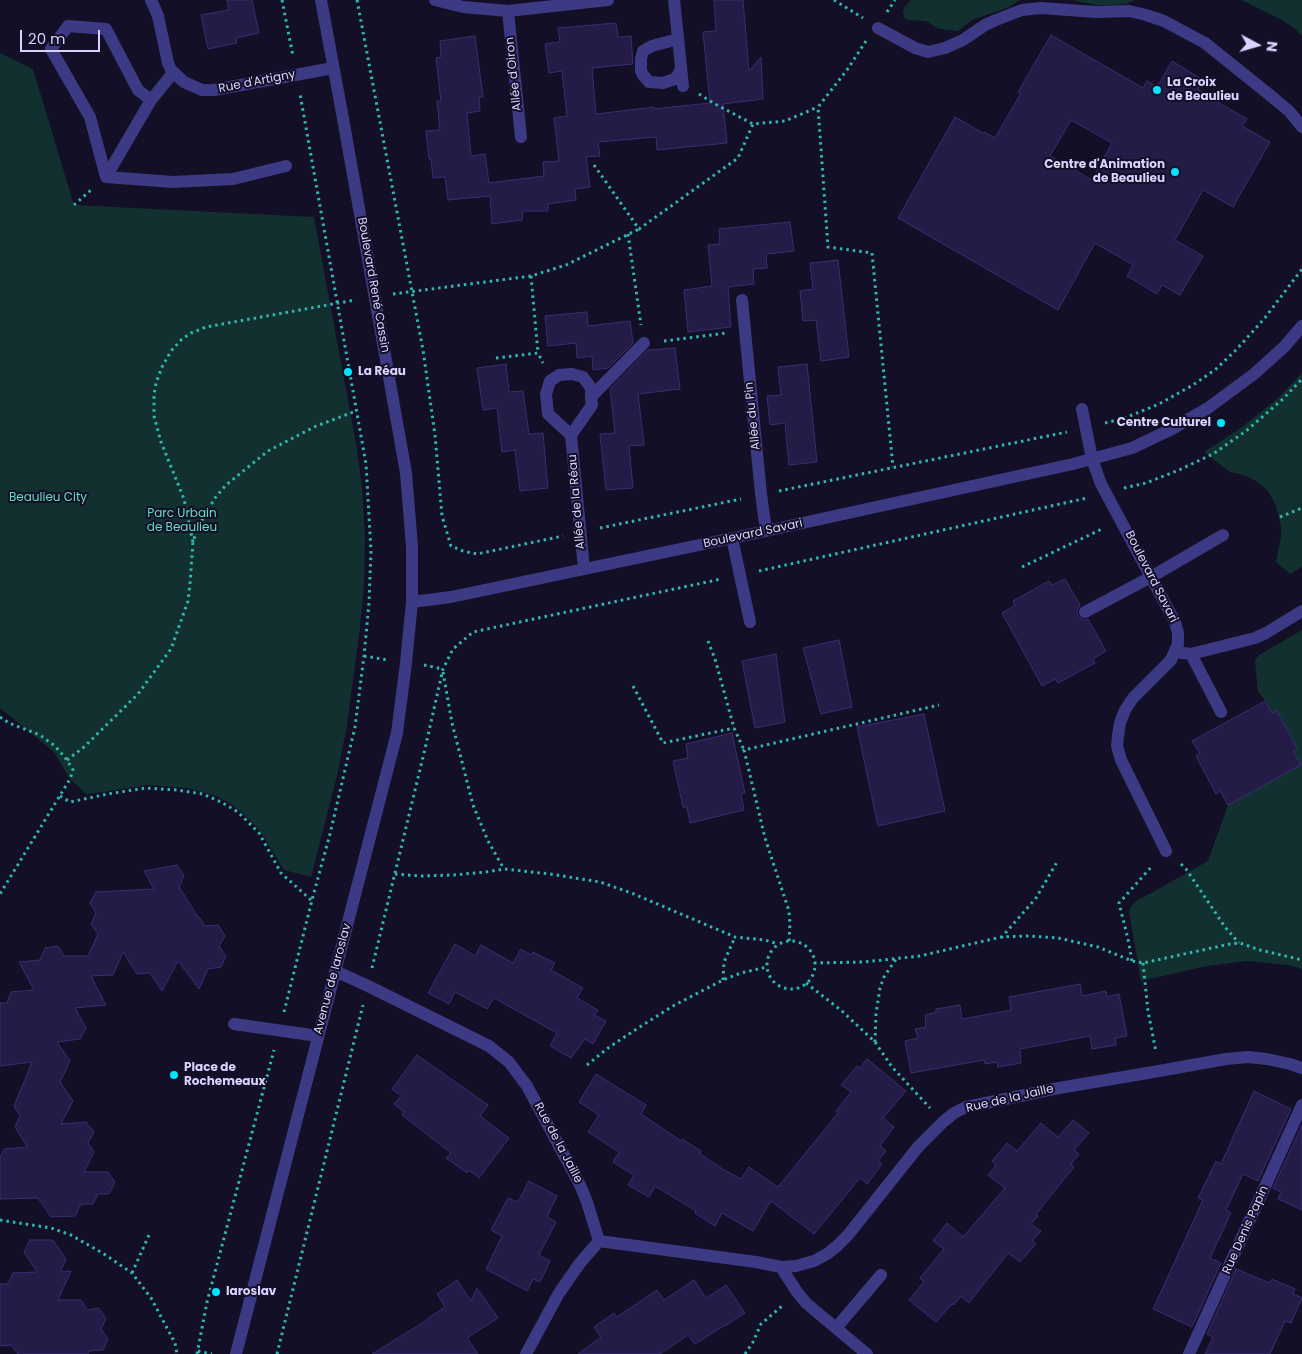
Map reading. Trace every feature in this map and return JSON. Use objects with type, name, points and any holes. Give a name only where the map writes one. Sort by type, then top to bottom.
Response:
[{"type":"street","points":[[106,177],[151,100],[173,72],[168,63],[158,16],[150,0]]},
{"type":"street","name":"Boulevard René Cassin","points":[[321,0],[406,473],[412,547],[412,602]]},
{"type":"street","points":[[435,0],[463,7],[508,11],[608,0]]},
{"type":"street","points":[[674,0],[684,86]]},
{"type":"street","points":[[878,28],[910,46],[928,52],[945,48],[963,40],[985,25],[1022,10],[1049,8],[1096,12],[1129,12],[1146,15],[1164,21],[1205,43],[1272,96],[1289,111],[1302,127]]},
{"type":"street","name":"Allée d'Oiron","points":[[508,11],[521,137]]},
{"type":"street","points":[[106,177],[90,117],[51,49],[68,26],[106,29],[138,90],[151,100]]},
{"type":"street","points":[[678,39],[652,46],[643,51],[641,71],[649,82],[663,82],[675,79],[680,74],[681,68]]},
{"type":"street","name":"Rue d'Artigny","points":[[173,72],[190,86],[210,91],[333,68]]},
{"type":"street","points":[[106,177],[173,182],[233,179],[286,166]]},
{"type":"street","name":"Allée du Pin","points":[[742,300],[766,531]]},
{"type":"street","name":"Boulevard Savari","points":[[412,602],[451,597],[766,531],[1073,464],[1132,448],[1172,429],[1208,408],[1254,374],[1284,347],[1302,326]]},
{"type":"street","points":[[592,397],[644,343]]},
{"type":"street","points":[[572,374],[583,377],[591,388],[592,397],[592,406],[571,435],[548,414],[546,394],[550,381],[559,375],[572,374]]},
{"type":"street","points":[[1082,409],[1092,459]]},
{"type":"street","name":"Allée de la Réau","points":[[571,435],[584,569]]},
{"type":"street","name":"Boulevard Savari","points":[[1092,459],[1101,484],[1175,622],[1178,633],[1178,644],[1175,652]]},
{"type":"street","points":[[1085,612],[1224,535]]},
{"type":"street","points":[[732,538],[750,622]]},
{"type":"street","name":"Avenue de Iaroslav","points":[[236,1354],[397,733],[412,602]]},
{"type":"street","points":[[1166,851],[1121,760],[1117,746],[1120,723],[1125,710],[1133,698],[1171,660],[1175,652],[1191,654],[1255,638],[1302,611]]},
{"type":"street","points":[[1191,654],[1221,712]]},
{"type":"street","name":"Rue de la Jaille","points":[[335,972],[368,986],[489,1046],[509,1062],[528,1086],[580,1185],[599,1241],[781,1267],[796,1266],[814,1260],[827,1254],[837,1246],[848,1236],[918,1148],[943,1122],[954,1113],[966,1107],[1059,1088],[1226,1059],[1248,1057],[1267,1059],[1302,1068]]},
{"type":"street","points":[[234,1024],[318,1036]]},
{"type":"street","name":"Rue Denis Papin","points":[[1190,1354],[1302,1105]]},
{"type":"street","points":[[526,1354],[559,1292],[599,1241]]},
{"type":"street","points":[[781,1267],[806,1303],[867,1354]]},
{"type":"street","points":[[836,1328],[881,1275]]},
{"type":"path","points":[[212,1354],[198,1352],[207,1302],[280,1031],[355,727],[369,603],[371,552],[366,464],[282,0]]},
{"type":"path","points":[[357,0],[423,350],[435,435],[442,516],[451,546],[463,551],[477,554],[1086,428],[1125,418],[1159,404],[1193,385],[1216,369],[1264,319],[1302,269]]},
{"type":"path","points":[[834,0],[878,28]]},
{"type":"path","points":[[684,86],[753,124],[785,120],[818,107],[847,70],[865,42],[878,28],[895,0]]},
{"type":"path","points":[[818,107],[828,247],[872,253],[893,467]]},
{"type":"path","points":[[193,542],[184,499],[161,442],[154,416],[156,383],[171,351],[181,340],[191,333],[206,327],[375,296],[530,276],[566,265],[639,229],[738,158],[753,124]]},
{"type":"path","points":[[594,165],[639,229]]},
{"type":"path","points":[[628,234],[644,343],[745,331]]},
{"type":"path","points":[[530,276],[538,353],[550,381]]},
{"type":"path","points":[[496,358],[538,353]]},
{"type":"path","points":[[277,1354],[368,986],[443,669],[453,649],[473,632],[842,553],[1106,493],[1146,482],[1180,470],[1213,454],[1246,430],[1283,399],[1302,379]]},
{"type":"path","points":[[67,760],[84,747],[138,694],[171,649],[188,601],[193,542],[198,527],[215,498],[226,485],[268,451],[314,427],[356,411]]},
{"type":"path","points":[[1280,517],[1302,508]]},
{"type":"path","points":[[1022,567],[1121,520]]},
{"type":"path","points":[[708,641],[715,659],[734,728],[744,750],[765,838],[789,912],[789,941]]},
{"type":"path","points":[[443,669],[452,722],[473,805],[488,841],[504,869]]},
{"type":"path","points":[[632,686],[663,743],[734,728]]},
{"type":"path","points":[[744,750],[939,705]]},
{"type":"path","points":[[0,717],[9,723],[40,735],[56,746],[73,770],[60,796],[0,894]]},
{"type":"path","points":[[60,796],[70,802],[146,788],[203,794],[238,812],[259,833],[281,872],[312,900]]},
{"type":"path","points":[[1132,961],[1119,903],[1166,851],[1186,869],[1225,927],[1240,944]]},
{"type":"path","points":[[1001,938],[1036,898],[1058,862]]},
{"type":"path","points":[[395,874],[422,876],[453,875],[504,869],[600,882],[634,894],[735,937],[765,940],[778,944]]},
{"type":"path","points":[[814,963],[864,962],[920,956],[1001,938],[1029,936],[1058,938],[1098,947],[1132,961],[1143,963],[1230,944],[1240,944],[1302,960]]},
{"type":"path","points":[[723,980],[724,962],[735,937]]},
{"type":"path","points":[[789,941],[799,942],[808,948],[814,958],[814,972],[806,983],[798,988],[780,986],[770,976],[767,967],[769,955],[778,944],[789,941]]},
{"type":"path","points":[[875,1042],[876,1014],[880,988],[884,977],[896,958]]},
{"type":"path","points":[[1143,963],[1148,1011],[1159,1071]]},
{"type":"path","points":[[587,1065],[608,1048],[673,1006],[723,980],[767,967]]},
{"type":"path","points":[[806,983],[842,1011],[875,1042],[892,1067],[943,1122]]},
{"type":"path","points":[[0,1220],[51,1228],[71,1235],[104,1254],[132,1274],[151,1298],[175,1343],[177,1354]]},
{"type":"path","points":[[132,1274],[149,1235]]},
{"type":"path","points":[[744,1354],[753,1342],[761,1324],[797,1292]]},
{"type":"green space","points":[[911,0],[1020,0],[1007,8],[972,20],[958,31],[939,29],[926,21],[907,20],[904,17],[903,11]]},
{"type":"green space","points":[[1072,0],[1135,0],[1126,4],[1096,5]]},
{"type":"green space","points":[[1241,0],[1302,0],[1302,36],[1282,20]]},
{"type":"green space","name":"Parc Urbain de Beaulieu","points":[[0,53],[33,69],[74,205],[314,217],[357,449],[362,487],[365,537],[364,587],[347,725],[337,776],[311,877],[284,870],[260,831],[243,813],[216,796],[187,788],[147,785],[86,794],[70,779],[53,751],[0,708]]},
{"type":"green space","points":[[1302,373],[1302,567],[1290,574],[1276,562],[1281,527],[1276,506],[1268,491],[1256,481],[1244,475],[1230,472],[1204,452],[1242,427],[1277,399]]},
{"type":"green space","points":[[1302,630],[1302,969],[1288,965],[1247,961],[1207,966],[1141,981],[1129,912],[1132,905],[1137,900],[1208,861],[1228,805],[1250,792],[1297,748],[1289,732],[1284,735],[1283,721],[1277,711],[1272,713],[1258,691],[1255,661],[1259,655]]},
{"type":"building","points":[[227,0],[252,0],[259,33],[236,38],[237,43],[208,49],[201,15],[229,10]]},
{"type":"building","points":[[714,0],[743,0],[749,71],[761,57],[763,99],[723,104],[727,143],[657,150],[656,137],[598,142],[600,156],[586,157],[590,187],[575,189],[576,200],[548,204],[548,211],[523,211],[522,220],[492,224],[490,196],[448,200],[445,177],[433,178],[426,131],[440,130],[437,101],[441,101],[436,58],[441,57],[440,41],[475,36],[483,97],[479,97],[480,111],[467,113],[471,156],[485,154],[489,183],[544,176],[543,162],[559,161],[554,118],[567,116],[562,71],[549,73],[545,44],[560,42],[558,28],[616,23],[618,37],[631,36],[633,64],[592,68],[596,114],[710,103],[703,32],[716,31]]},
{"type":"building","name":"Centre d'Animation de Beaulieu","points":[[1051,35],[1143,88],[1147,81],[1157,87],[1172,61],[1203,80],[1198,89],[1247,119],[1242,126],[1270,142],[1233,207],[1203,190],[1175,240],[1203,256],[1180,295],[1162,285],[1157,294],[1127,276],[1133,265],[1095,243],[1058,310],[898,218],[955,117],[995,138],[1021,93],[1018,92]],"holes":[[[1071,120],[1112,143],[1092,180],[1050,156]]]},
{"type":"building","points":[[790,222],[794,251],[766,254],[767,268],[753,269],[754,284],[728,287],[731,327],[688,332],[684,290],[712,286],[708,245],[720,244],[719,229]]},
{"type":"building","points":[[838,260],[849,357],[821,361],[816,320],[803,321],[800,291],[813,289],[810,263]]},
{"type":"building","points":[[587,312],[588,326],[630,321],[633,343],[608,368],[593,370],[592,356],[577,358],[576,343],[548,346],[545,316]]},
{"type":"building","points":[[675,348],[680,389],[638,394],[644,445],[629,446],[633,488],[606,490],[600,434],[615,433],[610,389],[648,350]]},
{"type":"building","points":[[506,364],[509,392],[523,391],[529,434],[543,433],[548,488],[520,491],[515,450],[502,452],[497,408],[483,410],[477,368]]},
{"type":"building","points":[[807,364],[817,462],[789,465],[785,423],[770,425],[767,396],[781,395],[778,367]]},
{"type":"building","points":[[1065,579],[1080,605],[1077,611],[1078,616],[1084,620],[1088,619],[1106,651],[1093,659],[1095,663],[1058,683],[1055,679],[1042,686],[1002,613],[1015,605],[1013,601],[1049,581],[1052,585]]},
{"type":"building","points":[[839,640],[852,707],[821,714],[803,648]]},
{"type":"building","points":[[776,654],[785,722],[755,728],[742,661]]},
{"type":"building","points":[[1265,701],[1272,713],[1277,711],[1297,748],[1293,751],[1301,765],[1228,805],[1220,791],[1216,794],[1196,756],[1200,754],[1192,741]]},
{"type":"building","points":[[924,714],[945,811],[878,826],[857,727]]},
{"type":"building","points":[[732,733],[745,793],[741,794],[744,810],[690,823],[687,807],[683,807],[673,761],[688,758],[686,744]]},
{"type":"building","points":[[177,865],[184,876],[179,887],[198,917],[205,926],[218,925],[225,936],[219,946],[226,956],[221,967],[208,969],[199,989],[178,961],[162,991],[150,973],[137,974],[123,952],[113,975],[91,976],[106,1005],[75,1008],[86,1028],[80,1039],[57,1042],[70,1061],[60,1082],[73,1101],[61,1124],[86,1122],[94,1132],[88,1143],[94,1152],[84,1172],[108,1172],[115,1182],[109,1194],[98,1194],[93,1204],[81,1204],[75,1216],[51,1217],[38,1198],[0,1199],[0,1158],[4,1149],[27,1147],[15,1127],[20,1116],[14,1106],[32,1062],[0,1066],[0,1003],[7,1003],[11,992],[34,990],[19,962],[40,960],[45,948],[58,946],[64,956],[88,956],[98,934],[91,924],[96,913],[90,903],[96,892],[154,889],[144,871]]},
{"type":"building","points":[[455,944],[475,956],[481,945],[513,963],[521,949],[532,955],[533,952],[555,963],[551,970],[583,988],[577,998],[598,1010],[594,1015],[606,1021],[593,1044],[585,1039],[571,1058],[550,1046],[557,1033],[494,998],[487,1009],[455,992],[449,1004],[428,993]]},
{"type":"building","points":[[1080,984],[1082,996],[1106,991],[1107,997],[1119,994],[1127,1036],[1115,1038],[1116,1045],[1092,1049],[1090,1036],[1020,1049],[1021,1063],[998,1067],[997,1062],[985,1064],[984,1060],[911,1073],[905,1041],[918,1038],[915,1029],[926,1027],[925,1015],[936,1012],[936,1009],[960,1005],[962,1019],[1011,1010],[1009,997]]},
{"type":"building","points":[[417,1055],[488,1105],[480,1116],[509,1138],[479,1178],[469,1170],[467,1173],[446,1158],[451,1153],[402,1115],[404,1112],[394,1104],[401,1096],[392,1089]]},
{"type":"building","points":[[867,1059],[906,1091],[883,1118],[894,1127],[880,1146],[886,1151],[878,1161],[882,1164],[867,1184],[860,1178],[814,1234],[771,1201],[753,1231],[722,1213],[715,1226],[695,1213],[696,1211],[655,1186],[649,1197],[628,1185],[634,1175],[613,1162],[619,1152],[588,1132],[599,1115],[579,1102],[596,1074],[646,1105],[641,1114],[681,1141],[682,1139],[701,1151],[700,1154],[724,1170],[741,1179],[749,1167],[778,1187],[838,1113],[836,1111],[851,1092],[841,1085],[857,1066],[860,1068]]},
{"type":"building","points":[[1254,1091],[1291,1109],[1258,1181],[1243,1174],[1226,1210],[1231,1213],[1210,1258],[1221,1263],[1192,1327],[1153,1309],[1203,1200],[1198,1198],[1216,1161],[1221,1164]]},
{"type":"building","points":[[1073,1120],[1089,1133],[1074,1150],[1079,1154],[1071,1164],[1074,1167],[1036,1214],[1038,1216],[1031,1224],[1041,1231],[1032,1241],[1036,1244],[1020,1262],[1008,1253],[969,1303],[961,1296],[936,1322],[909,1300],[924,1282],[920,1278],[944,1249],[933,1241],[947,1223],[963,1237],[1005,1188],[988,1175],[996,1165],[992,1161],[1007,1143],[1017,1151],[1041,1123],[1058,1137]]},
{"type":"building","points":[[1302,1125],[1302,1210],[1278,1199],[1281,1192],[1273,1188]]},
{"type":"building","points":[[529,1181],[557,1196],[547,1217],[556,1222],[539,1255],[550,1261],[540,1282],[533,1279],[527,1291],[486,1269],[502,1236],[491,1230],[508,1198],[518,1202]]},
{"type":"building","points":[[30,1240],[53,1240],[66,1259],[61,1270],[62,1272],[71,1271],[58,1300],[81,1300],[87,1310],[99,1308],[106,1319],[101,1329],[108,1339],[103,1350],[89,1351],[88,1354],[18,1354],[11,1345],[0,1346],[0,1284],[8,1284],[13,1273],[37,1272],[24,1252]]},
{"type":"building","points":[[1236,1269],[1270,1283],[1272,1279],[1295,1289],[1293,1294],[1302,1298],[1291,1323],[1285,1321],[1270,1354],[1205,1354],[1213,1337],[1207,1334]]},
{"type":"building","points":[[457,1280],[471,1301],[477,1288],[498,1318],[467,1338],[478,1354],[372,1354],[445,1307],[437,1294]]},
{"type":"building","points":[[694,1280],[706,1298],[726,1285],[745,1313],[695,1344],[688,1335],[660,1354],[578,1354],[601,1337],[594,1327],[614,1313],[617,1317],[657,1290],[664,1300]]},
{"type":"place","name":"La Croix de Beaulieu","points":[[1157,90]]},
{"type":"place","name":"Centre d'Animation de Beaulieu","points":[[1175,172]]},
{"type":"place","name":"La Réau","points":[[348,372]]},
{"type":"place","name":"Centre Culturel","points":[[1221,423]]},
{"type":"place","name":"Place de Rochemeaux","points":[[174,1075]]},
{"type":"place","name":"Iaroslav","points":[[216,1292]]},
{"type":"park label","name":"Beaulieu City","points":[[48,498]]}]
